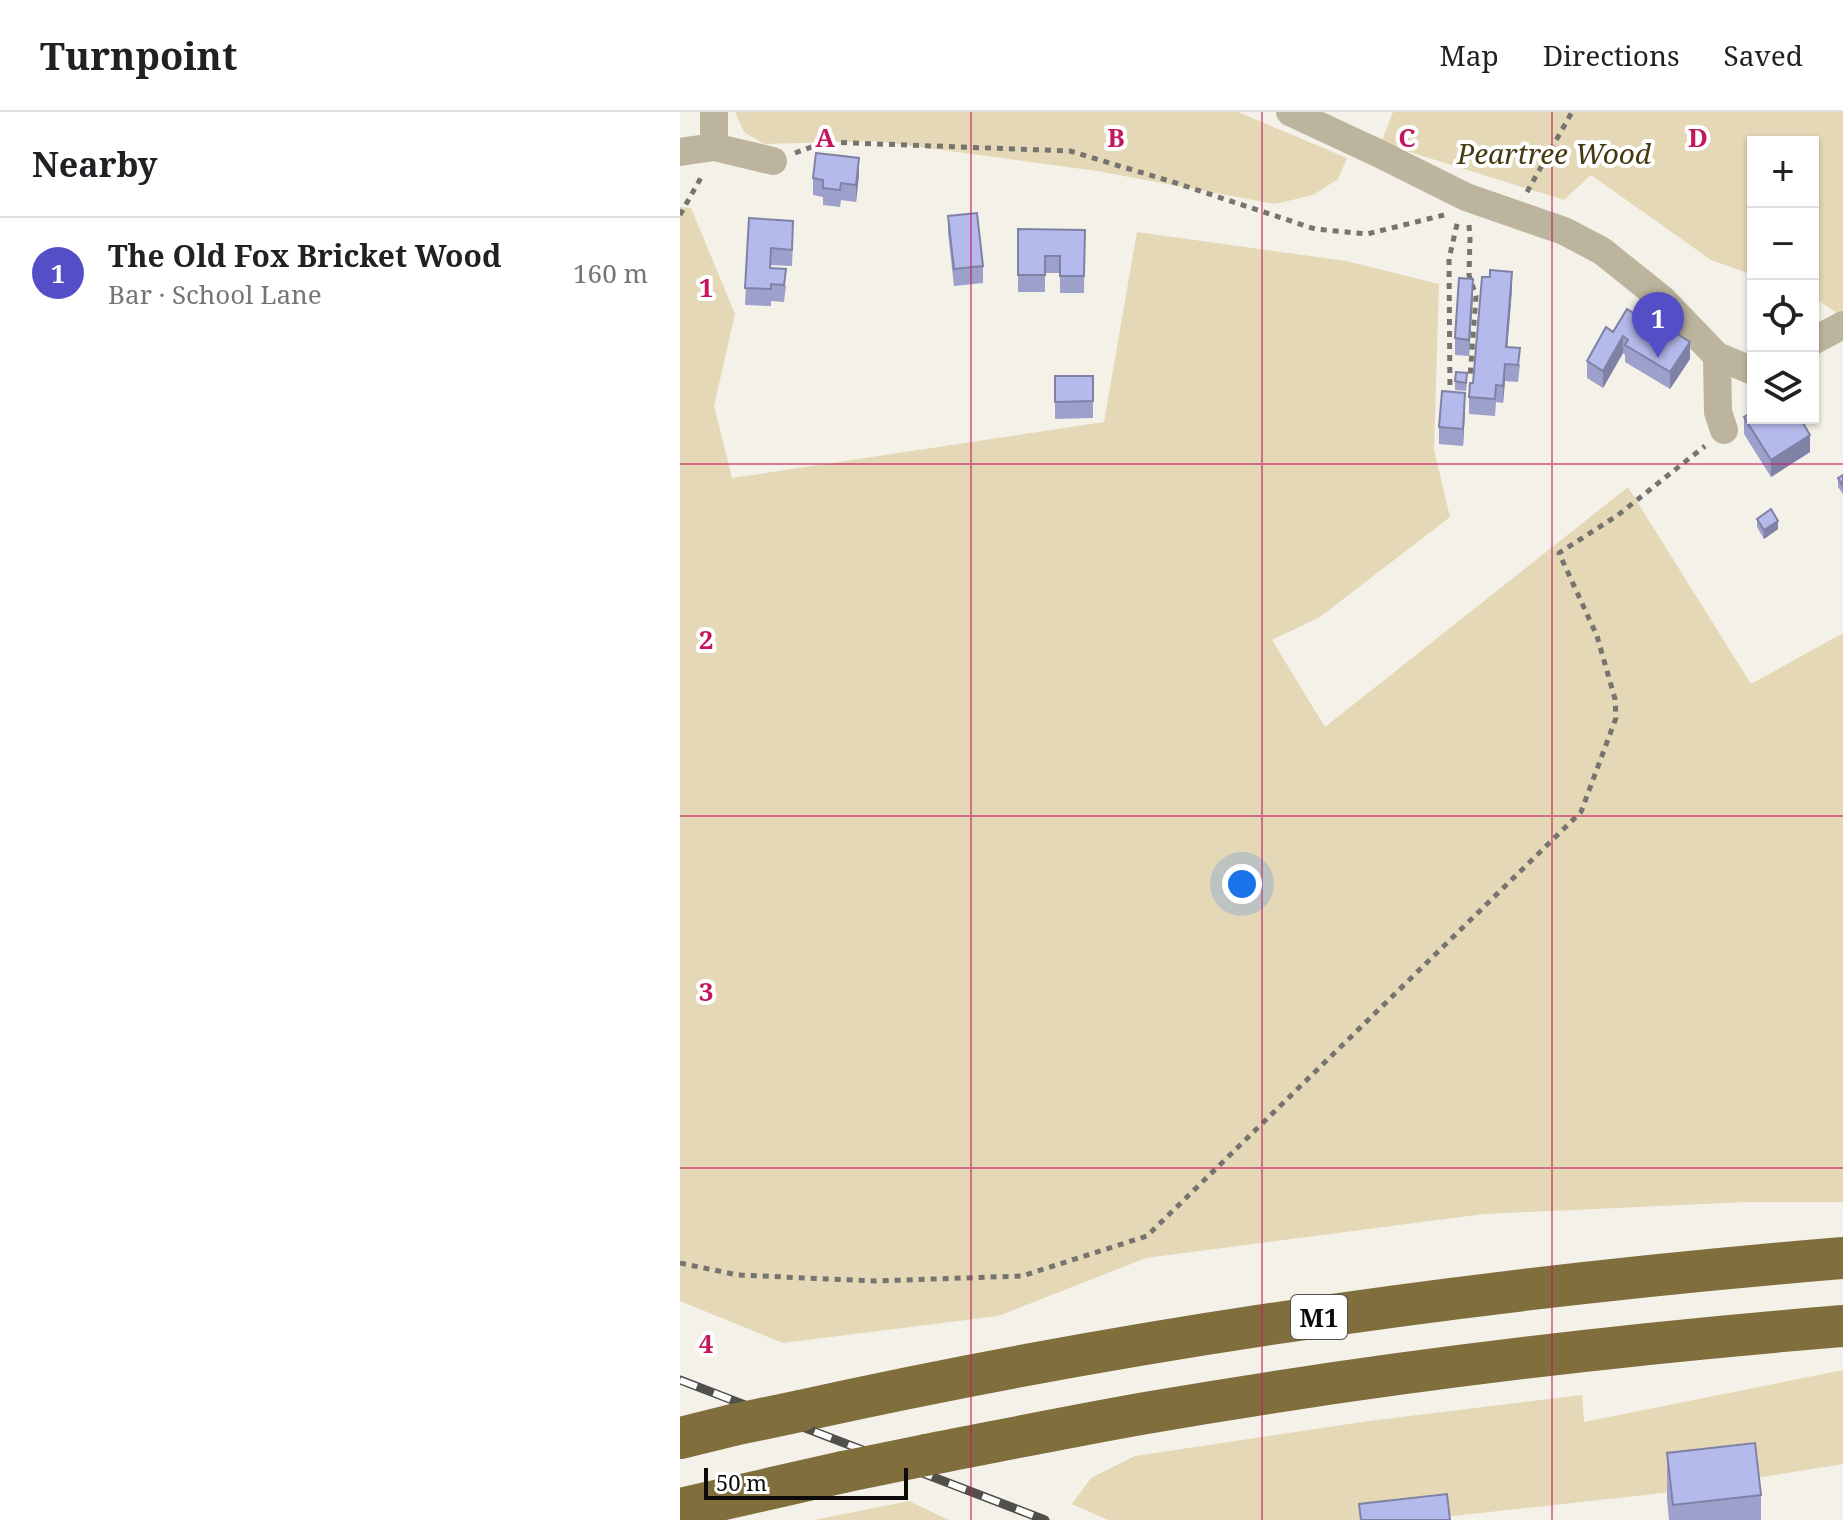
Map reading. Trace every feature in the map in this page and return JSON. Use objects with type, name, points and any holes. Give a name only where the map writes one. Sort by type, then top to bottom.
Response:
[{"type":"highway","name":"M1","points":[[680,1438],[897,1389],[1215,1331],[1515,1289],[1843,1258]]},
{"type":"highway","points":[[680,1509],[926,1455],[1147,1413],[1330,1384],[1535,1356],[1843,1326]]},
{"type":"street","points":[[714,112],[714,147]]},
{"type":"street","points":[[1290,112],[1466,197],[1564,231],[1602,251],[1662,299],[1717,356],[1747,368]]},
{"type":"street","points":[[680,152],[714,147],[773,161]]},
{"type":"street","points":[[1819,338],[1843,325]]},
{"type":"street","points":[[1717,356],[1718,412],[1724,430]]},
{"type":"path","points":[[1515,214],[1572,112]]},
{"type":"path","points":[[773,161],[825,142],[1070,151],[1315,229],[1367,234],[1446,214],[1466,197]]},
{"type":"path","points":[[680,215],[699,183],[714,147]]},
{"type":"path","points":[[1466,197],[1470,238],[1469,275],[1476,296],[1470,377]]},
{"type":"path","points":[[1450,399],[1449,259],[1466,197]]},
{"type":"path","points":[[680,1263],[738,1275],[860,1280],[1022,1276],[1147,1236],[1581,812],[1616,718],[1615,699],[1597,636],[1559,553],[1618,515],[1724,430]]},
{"type":"green space","points":[[735,112],[1238,112],[1347,158],[1338,179],[1313,195],[1275,204],[1097,171],[876,141],[764,144],[744,132]]},
{"type":"green space","name":"Peartree Wood","points":[[1393,112],[1843,112],[1843,317],[1819,301],[1819,136],[1747,136],[1747,273],[1711,260],[1591,175],[1564,200],[1381,143]]},
{"type":"green space","points":[[680,207],[691,208],[735,314],[714,406],[732,478],[1104,422],[1137,232],[1346,261],[1439,284],[1434,450],[1450,517],[1320,617],[1272,640],[1325,727],[1628,487],[1751,684],[1843,633],[1843,1202],[1747,1202],[1484,1214],[1146,1258],[998,1316],[783,1343],[680,1301]]},
{"type":"green space","points":[[1843,1370],[1843,1464],[1663,1493],[1417,1520],[1108,1520],[1072,1504],[1091,1478],[1135,1456],[1369,1421],[1582,1395],[1584,1422]]},
{"type":"green space","points":[[909,1501],[949,1520],[814,1520]]},
{"type":"building","points":[[816,153],[859,158],[856,185],[841,183],[840,190],[823,188],[823,180],[813,178]]},
{"type":"building","points":[[977,213],[983,266],[954,269],[948,216]]},
{"type":"building","points":[[749,218],[793,221],[792,250],[771,248],[770,268],[786,269],[784,285],[771,284],[771,289],[745,288]]},
{"type":"building","points":[[1018,229],[1085,230],[1084,276],[1060,276],[1060,256],[1045,256],[1045,275],[1018,275]]},
{"type":"building","points":[[1490,270],[1512,272],[1506,347],[1520,348],[1518,365],[1505,364],[1503,386],[1496,385],[1495,399],[1469,397],[1470,383],[1473,383],[1482,277],[1490,277]]},
{"type":"building","points":[[1459,278],[1473,279],[1469,340],[1455,338]]},
{"type":"building","points":[[1627,309],[1668,335],[1671,330],[1690,342],[1670,372],[1625,345],[1628,340],[1623,336],[1603,371],[1587,361],[1606,327],[1613,332]]},
{"type":"building","points":[[1456,372],[1467,373],[1466,383],[1455,381]]},
{"type":"building","points":[[1055,376],[1093,376],[1093,401],[1055,402]]},
{"type":"building","points":[[1442,391],[1465,393],[1463,429],[1439,427]]},
{"type":"building","points":[[1748,424],[1804,424],[1810,435],[1771,460]]},
{"type":"building","points":[[1771,509],[1778,521],[1764,530],[1757,519]]},
{"type":"building","points":[[1755,1443],[1761,1495],[1673,1505],[1667,1453]]},
{"type":"building","points":[[1447,1494],[1450,1520],[1361,1520],[1359,1504]]},
{"type":"railway","points":[[680,1380],[1045,1520]]},
{"type":"place","name":"The Old Fox Bricket Wood","points":[[1658,358]]}]
